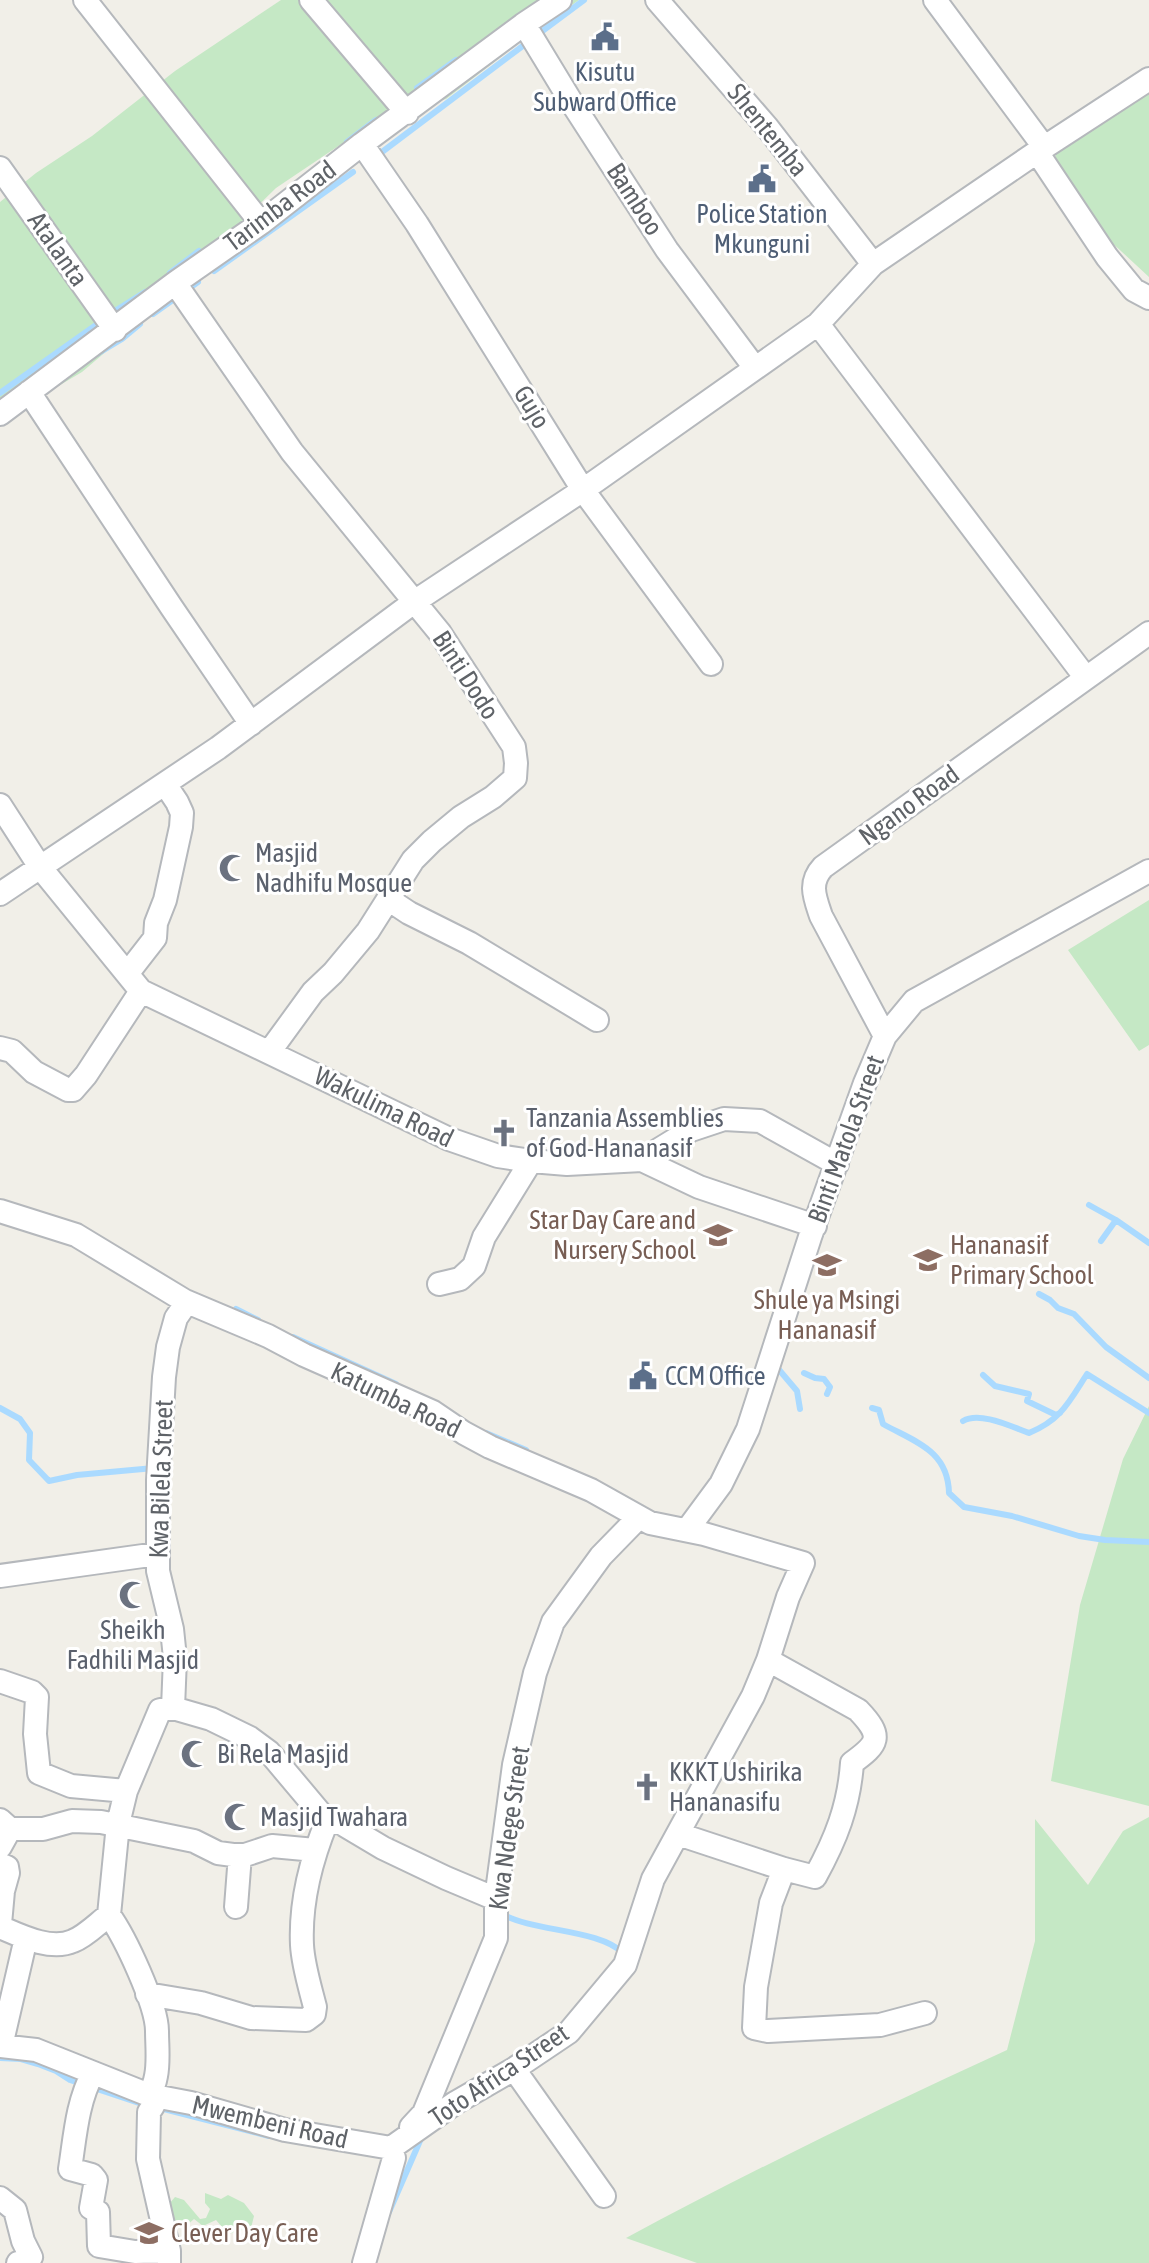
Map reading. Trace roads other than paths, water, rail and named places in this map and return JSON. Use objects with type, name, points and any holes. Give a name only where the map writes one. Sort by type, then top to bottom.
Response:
[{"type":"street","points":[[85,0],[261,223]]},
{"type":"street","points":[[311,0],[407,113]]},
{"type":"street","name":"Tarimba Road","points":[[0,414],[560,0]]},
{"type":"street","name":"Shentemba","points":[[657,0],[767,127],[873,264]]},
{"type":"street","points":[[935,0],[1041,149],[1107,257],[1134,290],[1149,298]]},
{"type":"street","name":"Bamboo","points":[[524,24],[667,250],[755,368]]},
{"type":"street","points":[[0,894],[165,784],[414,602],[583,490],[818,324],[873,264],[1149,79]]},
{"type":"street","name":"Gujo","points":[[362,144],[417,224],[583,490],[711,664]]},
{"type":"street","name":"Atalanta","points":[[0,168],[115,330]]},
{"type":"street","name":"Binti Dodo","points":[[175,283],[292,452],[440,633],[514,747],[516,763],[515,778],[493,797],[461,817],[413,860],[368,931],[313,992],[270,1051]]},
{"type":"street","points":[[818,324],[1086,678]]},
{"type":"street","points":[[29,392],[251,724]]},
{"type":"street","name":"Ngano Road","points":[[885,1036],[821,916],[814,896],[816,875],[1149,633]]},
{"type":"street","points":[[0,1048],[12,1051],[34,1072],[68,1090],[73,1090],[86,1075],[155,938],[182,813],[165,784]]},
{"type":"street","points":[[0,805],[40,867],[134,982]]},
{"type":"street","name":"Binti Matola Street","points":[[687,1530],[721,1484],[748,1429],[815,1226],[865,1083],[885,1036],[914,1001],[1149,871]]},
{"type":"street","points":[[388,899],[469,943],[597,1020]]},
{"type":"street","name":"Wakulima Road","points":[[134,982],[449,1139],[498,1156],[531,1161],[567,1164],[642,1160],[699,1187],[815,1226]]},
{"type":"street","name":"Wakulima Road","points":[[642,1160],[691,1130],[724,1119],[760,1121],[837,1164]]},
{"type":"street","points":[[439,1284],[460,1279],[474,1266],[484,1237],[531,1161]]},
{"type":"street","name":"Katumba Road","points":[[0,1211],[76,1235],[187,1302],[433,1412],[490,1447],[591,1490],[650,1523],[687,1530],[803,1563]]},
{"type":"street","name":"Kwa Bilela Street","points":[[173,1708],[175,1658],[172,1629],[157,1554],[160,1432],[166,1359],[176,1318],[187,1302]]},
{"type":"street","name":"Kwa Ndege Street","points":[[391,2148],[424,2113],[496,1938],[496,1899],[514,1765],[535,1673],[553,1622],[601,1556],[639,1517]]},
{"type":"street","points":[[0,1576],[157,1554]]},
{"type":"street","name":"Toto Africa Street","points":[[391,2148],[455,2103],[569,2032],[625,1965],[653,1879],[753,1696],[803,1563]]},
{"type":"street","points":[[678,1834],[815,1877],[843,1818],[850,1791],[852,1763],[873,1748],[873,1731],[858,1710],[768,1660]]},
{"type":"street","points":[[0,1681],[32,1692],[37,1697],[35,1734],[39,1773],[71,1786],[126,1791]]},
{"type":"street","points":[[93,2073],[80,2108],[70,2169],[92,2175],[96,2180],[91,2208],[98,2212],[99,2246],[169,2257],[148,2159],[149,2112],[153,2106],[149,2095],[156,2075],[157,2025],[119,1929],[109,1915],[118,1824],[126,1791],[160,1710],[173,1708],[211,1719],[250,1738],[269,1752],[327,1821],[341,1823],[383,1848],[496,1899]]},
{"type":"street","points":[[3,1832],[43,1829],[72,1821],[118,1824],[194,1841],[218,1853],[240,1855],[272,1846],[315,1850]]},
{"type":"street","points":[[147,1994],[201,2003],[251,2018],[306,2020],[314,2014],[302,1947],[302,1909],[315,1850],[327,1821]]},
{"type":"street","points":[[236,1907],[240,1855]]},
{"type":"street","points":[[0,1864],[7,1867],[8,1873],[0,1925],[26,1938],[58,1944],[73,1941],[109,1915]]},
{"type":"street","points":[[784,1869],[771,1903],[756,1987],[754,2028],[768,2031],[880,2025],[925,2013]]},
{"type":"street","points":[[0,2046],[26,1938]]},
{"type":"street","name":"Mwembeni Road","points":[[0,2046],[36,2050],[149,2095],[191,2103],[285,2130],[391,2148]]},
{"type":"street","points":[[514,2069],[604,2196]]},
{"type":"street","points":[[364,2263],[394,2158],[391,2148]]},
{"type":"street","points":[[0,2198],[15,2210],[23,2241],[31,2257],[27,2262],[18,2263]]},
{"type":"waterway","points":[[537,35],[584,0]]},
{"type":"waterway","points":[[378,155],[528,42]]},
{"type":"waterway","points":[[417,88],[456,60]]},
{"type":"waterway","points":[[347,142],[376,120]]},
{"type":"waterway","points":[[214,271],[353,172]]},
{"type":"waterway","points":[[170,273],[199,251]]},
{"type":"waterway","points":[[153,314],[198,282]]},
{"type":"waterway","points":[[115,311],[145,292]]},
{"type":"waterway","points":[[97,354],[140,324]]},
{"type":"waterway","points":[[0,393],[96,325]]},
{"type":"waterway","points":[[1089,1205],[1149,1243]]},
{"type":"waterway","points":[[1101,1241],[1116,1220]]},
{"type":"waterway","points":[[1039,1294],[1058,1308],[1074,1314],[1106,1347],[1149,1378]]},
{"type":"waterway","points":[[236,1309],[258,1320]]},
{"type":"waterway","points":[[293,1337],[396,1384]]},
{"type":"waterway","points":[[775,1365],[797,1391],[800,1409]]},
{"type":"waterway","points":[[804,1373],[824,1379],[830,1387],[827,1394]]},
{"type":"waterway","points":[[963,1421],[970,1418],[987,1419],[1029,1433],[1057,1416],[1087,1374],[1149,1413]]},
{"type":"waterway","points":[[983,1375],[995,1386],[1029,1394],[1027,1401],[1056,1415],[1060,1413]]},
{"type":"waterway","points":[[0,1408],[20,1419],[30,1433],[29,1460],[49,1481],[77,1475],[154,1468]]},
{"type":"waterway","points":[[872,1408],[879,1410],[883,1424],[918,1442],[936,1457],[947,1478],[949,1493],[964,1507],[1012,1516],[1079,1536],[1149,1542]]},
{"type":"waterway","points":[[486,1433],[526,1450]]},
{"type":"waterway","points":[[502,1914],[515,1920],[598,1939],[623,1953]]},
{"type":"waterway","points":[[0,2058],[38,2064],[70,2080],[142,2104]]},
{"type":"waterway","points":[[160,2108],[269,2136]]},
{"type":"waterway","points":[[389,2212],[423,2134]]},
{"type":"place","name":"Kisutu Subward Office","points":[[605,37]]},
{"type":"place","name":"Police Station Mkunguni","points":[[762,179]]},
{"type":"place","name":"Masjid Nadhifu Mosque","points":[[233,868]]},
{"type":"place","name":"Tanzania Assemblies of God-Hananasif","points":[[504,1133]]},
{"type":"place","name":"Star Day Care and Nursery School","points":[[718,1235]]},
{"type":"place","name":"Hananasif Primary School","points":[[928,1260]]},
{"type":"place","name":"Shule ya Msingi Hananasif","points":[[827,1265]]},
{"type":"place","name":"CCM Office","points":[[643,1376]]},
{"type":"place","name":"Sheikh Fadhili Masjid","points":[[133,1595]]},
{"type":"place","name":"Bi Rela Masjid","points":[[195,1754]]},
{"type":"place","name":"KKKT Ushirika Hananasifu","points":[[647,1787]]},
{"type":"place","name":"Masjid Twahara","points":[[238,1817]]},
{"type":"place","name":"Clever Day Care","points":[[149,2233]]}]
